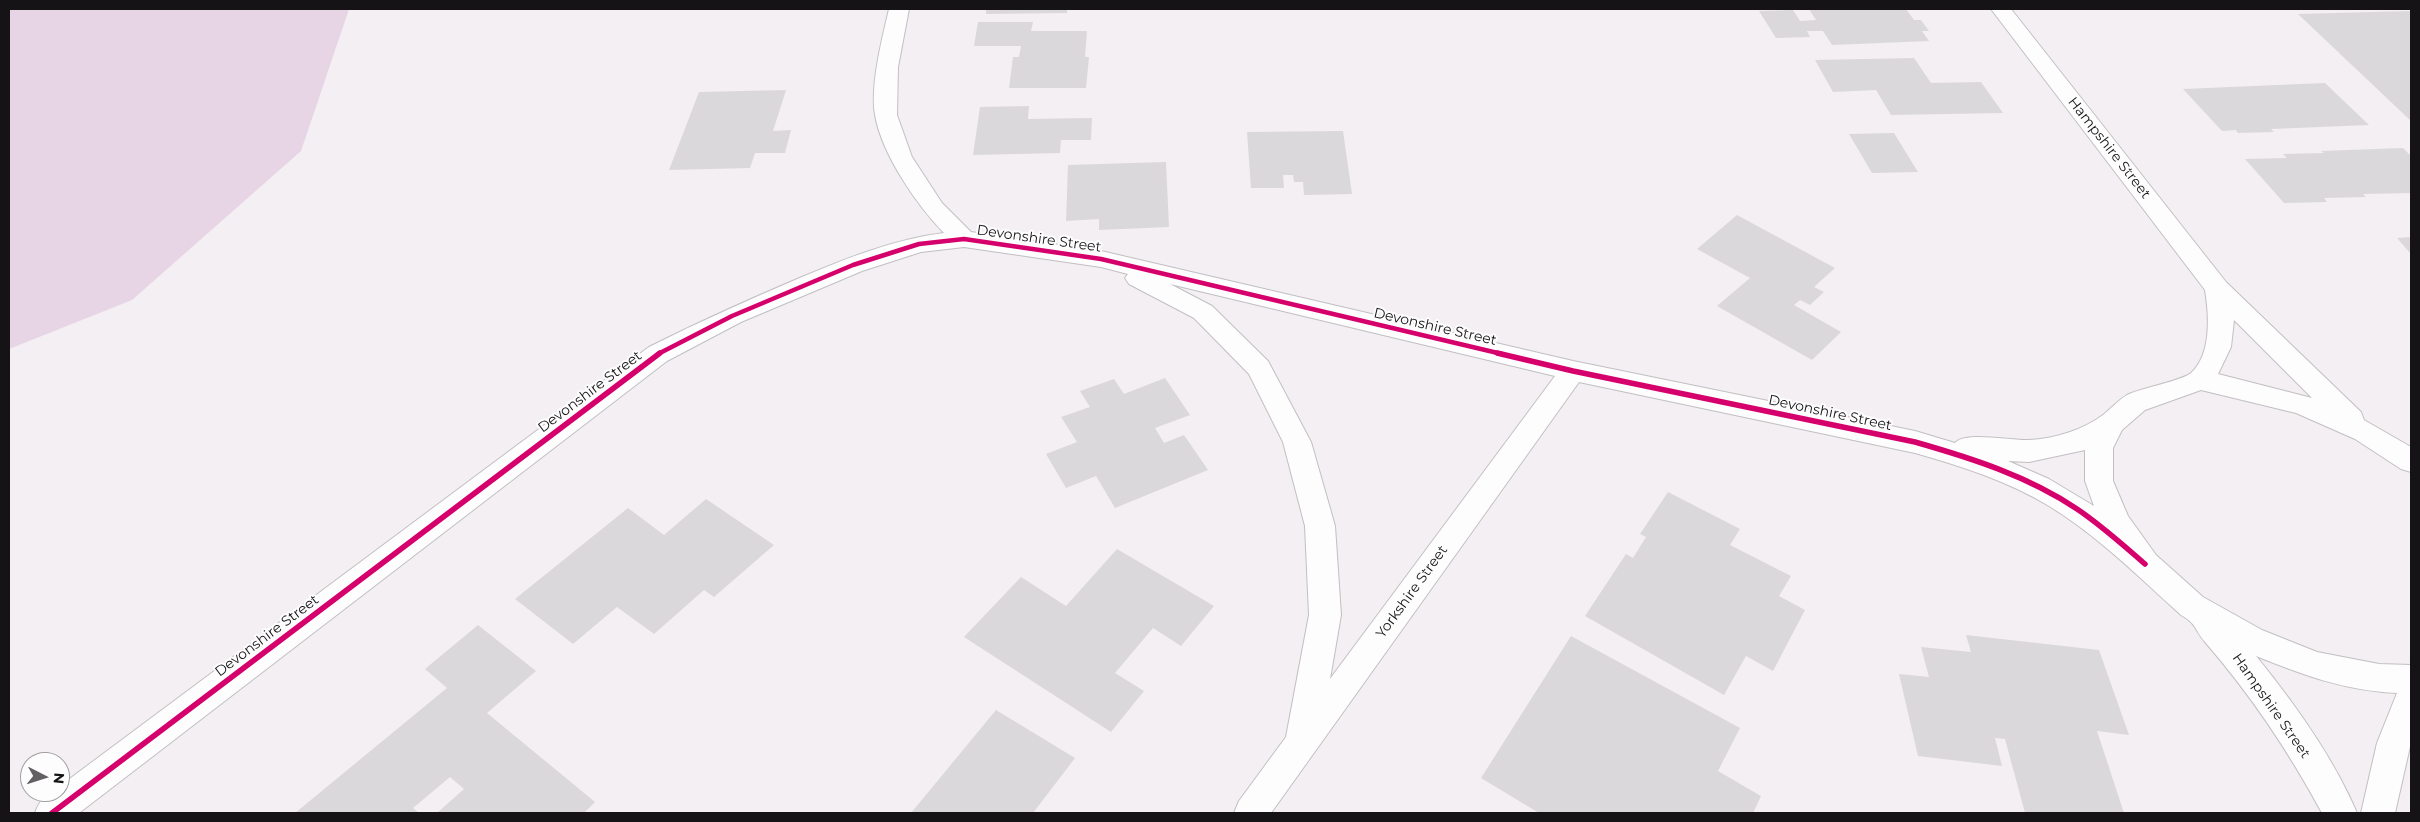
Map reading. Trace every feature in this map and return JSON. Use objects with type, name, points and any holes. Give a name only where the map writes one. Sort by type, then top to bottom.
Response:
[{"type":"street","name":"Devonshire Street","points":[[899,9],[887,67],[886,115],[901,157],[924,194],[933,208],[964,239]]},
{"type":"street","name":"Hampshire Street","points":[[2001,9],[2217,288],[2365,432]]},
{"type":"street","name":"Devonshire Street","points":[[52,813],[658,354],[732,316],[853,265],[919,244],[964,239],[1101,259],[1573,371],[1915,442],[1970,457],[2023,480],[2076,509],[2145,564]]},
{"type":"street","points":[[1101,259],[1203,312],[1259,368],[1297,442],[1320,526],[1325,615],[1302,743]]},
{"type":"street","name":"Hampshire Street","points":[[2200,380],[2214,360],[2222,337],[2223,313],[2217,288]]},
{"type":"street","name":"Yorkshire Street","points":[[1251,813],[1573,371]]},
{"type":"street","points":[[2411,461],[2365,432],[2303,405],[2200,380],[2135,403],[2112,423],[2099,448],[2100,480],[2115,521],[2145,564],[2192,606],[2251,640],[2316,666],[2378,678],[2411,679]]},
{"type":"street","name":"Devonshire Street","points":[[1915,442],[1974,449],[2029,451],[2076,442],[2112,423]]},
{"type":"street","name":"Hampshire Street","points":[[2192,606],[2227,644],[2279,713],[2327,788],[2340,813]]},
{"type":"street","points":[[2378,813],[2394,743],[2411,698]]},
{"type":"shaded area","points":[[9,9],[349,9],[301,151],[132,300],[9,349]]},
{"type":"building","points":[[986,9],[1067,9],[1067,13],[986,14]]},
{"type":"building","points":[[1809,9],[1906,9],[1914,20],[1921,20],[1929,31],[1922,31],[1929,41],[1832,45],[1823,31],[1807,31],[1810,37],[1776,38],[1759,11],[1793,10],[1800,21],[1816,20]]},
{"type":"building","points":[[2411,11],[2411,121],[2298,14]]},
{"type":"building","points":[[978,22],[1033,22],[1031,31],[1087,31],[1085,57],[1089,57],[1086,88],[1009,88],[1013,57],[1019,57],[1021,46],[974,46]]},
{"type":"building","points":[[1914,58],[1931,83],[1981,82],[2003,113],[1891,115],[1876,90],[1833,92],[1815,60]]},
{"type":"building","points":[[2325,83],[2369,125],[2271,129],[2274,132],[2238,133],[2236,130],[2222,131],[2183,89]]},
{"type":"building","points":[[786,90],[773,131],[791,130],[785,153],[755,153],[750,168],[669,170],[699,92]]},
{"type":"building","points":[[1029,106],[1028,119],[1092,118],[1091,140],[1061,140],[1060,153],[973,155],[980,107]]},
{"type":"building","points":[[1343,131],[1352,194],[1304,195],[1303,182],[1294,182],[1293,175],[1283,175],[1284,188],[1251,188],[1247,132]]},
{"type":"building","points":[[1894,133],[1918,172],[1872,173],[1849,134]]},
{"type":"building","points":[[2403,148],[2411,156],[2411,193],[2363,194],[2366,197],[2324,198],[2327,202],[2284,203],[2245,159],[2287,158],[2283,154],[2324,153],[2321,151]]},
{"type":"building","points":[[1166,162],[1169,227],[1099,230],[1099,219],[1066,221],[1068,165]]},
{"type":"building","points":[[1737,215],[1835,268],[1814,287],[1824,292],[1810,305],[1800,300],[1794,305],[1841,332],[1812,360],[1717,306],[1750,278],[1697,249]]},
{"type":"building","points":[[2411,237],[2411,254],[2397,238]]},
{"type":"building","points":[[1165,378],[1190,415],[1155,428],[1164,443],[1184,435],[1208,470],[1115,508],[1096,476],[1066,488],[1046,454],[1077,442],[1061,417],[1090,407],[1080,391],[1114,379],[1124,394]]},
{"type":"building","points":[[1668,492],[1740,529],[1730,545],[1791,576],[1779,596],[1805,610],[1773,671],[1746,656],[1724,695],[1585,616],[1626,554],[1633,558],[1646,537],[1640,534]]},
{"type":"building","points":[[706,499],[774,545],[714,597],[704,590],[654,634],[617,607],[573,644],[515,599],[628,508],[664,535]]},
{"type":"building","points":[[1117,549],[1214,606],[1181,646],[1153,628],[1115,673],[1144,691],[1111,732],[964,637],[1021,577],[1066,606]]},
{"type":"building","points":[[478,625],[536,671],[487,713],[595,802],[584,813],[437,813],[464,789],[450,777],[413,808],[419,813],[295,813],[447,688],[425,669]]},
{"type":"building","points":[[1966,635],[2099,650],[2129,735],[2097,731],[2124,813],[2025,813],[2005,739],[1995,738],[2002,766],[1918,756],[1899,674],[1929,677],[1921,647],[1971,652]]},
{"type":"building","points":[[1571,636],[1740,728],[1718,771],[1761,796],[1753,813],[1539,813],[1481,778]]},
{"type":"building","points":[[996,710],[1075,758],[1033,813],[911,813]]},
{"type":"cycle path","points":[[52,813],[658,354],[732,316],[853,265],[919,244],[964,239],[1101,259],[1573,371],[1915,442],[1999,469],[2059,497],[2103,529],[2145,564]]}]
